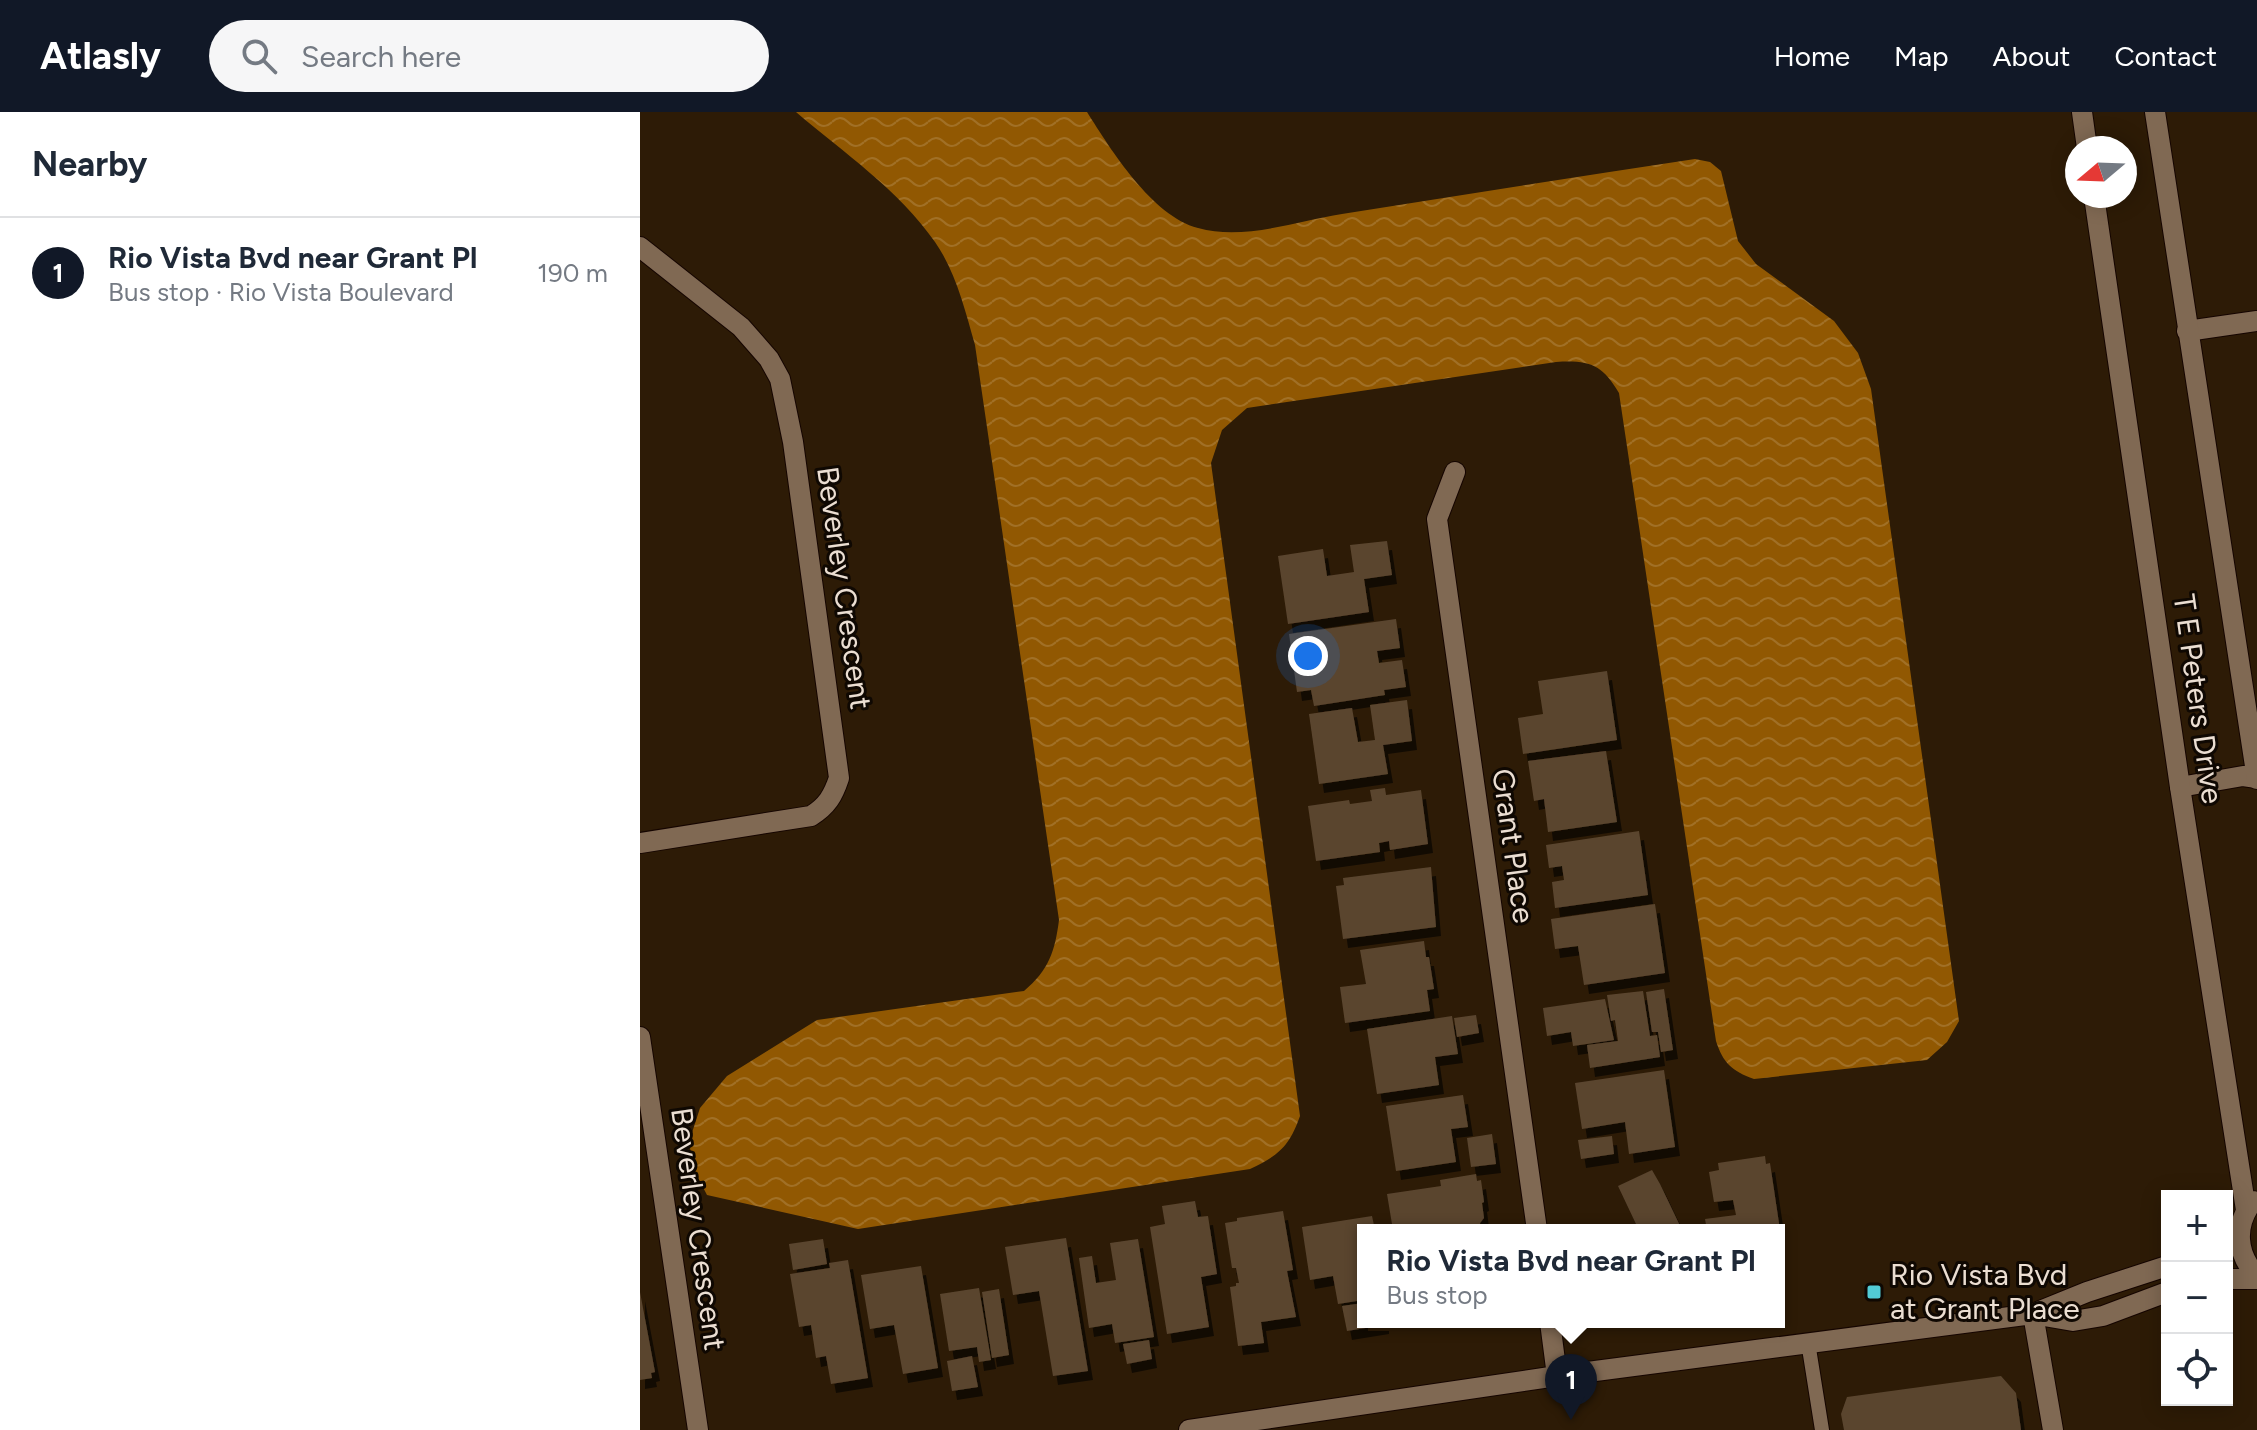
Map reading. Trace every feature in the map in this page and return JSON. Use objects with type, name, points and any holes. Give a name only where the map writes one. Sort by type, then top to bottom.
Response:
[{"type":"street","points":[[2082,112],[2085,136]]},
{"type":"street","name":"T E Peters Drive","points":[[2155,112],[2257,779]]},
{"type":"street","name":"T E Peters Drive","points":[[2096,208],[2242,1218],[2243,1256],[2257,1278]]},
{"type":"street","name":"Beverley Crescent","points":[[640,247],[741,327],[769,359],[780,379],[796,458],[839,778],[833,796],[824,808],[811,816],[640,843]]},
{"type":"street","points":[[2187,331],[2257,321]]},
{"type":"street","name":"Grant Place","points":[[1455,472],[1437,519],[1536,1224]]},
{"type":"street","points":[[2180,787],[2243,776],[2257,779]]},
{"type":"street","name":"Beverley Crescent","points":[[640,1037],[698,1430]]},
{"type":"street","points":[[1189,1430],[1557,1376],[2033,1314],[2087,1292],[2161,1268]]},
{"type":"street","points":[[2233,1279],[2257,1278]]},
{"type":"street","points":[[2033,1314],[2073,1321],[2103,1316],[2161,1294]]},
{"type":"street","points":[[2033,1314],[2053,1430]]},
{"type":"street","points":[[1551,1328],[1557,1376]]},
{"type":"lane","points":[[1808,1342],[1822,1430]]},
{"type":"water","points":[[796,112],[1087,112],[1134,180],[1165,210],[1198,228],[1233,232],[1695,159],[1710,162],[1721,171],[1738,241],[1756,264],[1834,321],[1858,353],[1871,389],[1959,1021],[1947,1042],[1927,1060],[1754,1079],[1725,1061],[1716,1041],[1619,393],[1607,376],[1594,366],[1556,362],[1247,408],[1222,430],[1211,463],[1300,1116],[1282,1149],[1250,1169],[858,1229],[707,1195],[694,1170],[689,1142],[700,1108],[727,1076],[817,1020],[1024,991],[1049,959],[1059,920],[975,345],[963,305],[942,254],[921,223],[870,173]]},
{"type":"building","points":[[1387,541],[1392,575],[1364,579],[1369,612],[1288,624],[1278,556],[1323,549],[1327,576],[1354,572],[1350,545]]},
{"type":"building","points":[[1396,619],[1400,648],[1377,651],[1379,663],[1402,660],[1406,687],[1384,690],[1385,695],[1314,706],[1311,690],[1297,692],[1289,634]]},
{"type":"building","points":[[1607,671],[1617,740],[1523,754],[1518,718],[1543,714],[1538,681]]},
{"type":"building","points":[[1407,700],[1412,741],[1383,745],[1388,774],[1319,784],[1309,714],[1352,708],[1358,742],[1375,740],[1370,705]]},
{"type":"building","points":[[1606,751],[1617,822],[1548,832],[1544,799],[1534,801],[1528,761]]},
{"type":"building","points":[[1385,788],[1386,795],[1421,790],[1428,844],[1390,850],[1389,841],[1379,843],[1380,852],[1316,861],[1308,806],[1349,800],[1350,804],[1372,801],[1370,790]]},
{"type":"building","points":[[1639,831],[1648,895],[1555,908],[1552,882],[1564,880],[1562,866],[1549,868],[1546,845]]},
{"type":"building","points":[[1431,867],[1436,927],[1343,939],[1336,886],[1344,885],[1343,878]]},
{"type":"building","points":[[1655,904],[1665,973],[1584,985],[1578,946],[1555,949],[1551,919]]},
{"type":"building","points":[[1424,941],[1434,989],[1427,990],[1430,1011],[1345,1023],[1340,987],[1366,984],[1360,950]]},
{"type":"building","points":[[1664,989],[1673,1050],[1661,1052],[1658,1032],[1652,1032],[1646,992]]},
{"type":"building","points":[[1643,991],[1650,1036],[1657,1035],[1660,1057],[1590,1068],[1587,1045],[1618,1041],[1607,995]]},
{"type":"building","points":[[1605,999],[1614,1040],[1573,1046],[1571,1032],[1547,1036],[1543,1008]]},
{"type":"building","points":[[1476,1015],[1479,1033],[1457,1037],[1454,1018]]},
{"type":"building","points":[[1452,1016],[1458,1054],[1435,1057],[1439,1085],[1377,1094],[1367,1029]]},
{"type":"building","points":[[1664,1070],[1675,1147],[1629,1154],[1625,1122],[1582,1129],[1575,1083]]},
{"type":"building","points":[[1463,1095],[1468,1127],[1451,1129],[1456,1162],[1396,1171],[1386,1106]]},
{"type":"building","points":[[1492,1134],[1496,1164],[1471,1167],[1467,1138]]},
{"type":"building","points":[[1612,1136],[1614,1154],[1581,1159],[1578,1140]]},
{"type":"building","points":[[1765,1156],[1766,1164],[1770,1163],[1779,1224],[1706,1224],[1705,1219],[1736,1215],[1733,1200],[1714,1202],[1709,1172],[1719,1170],[1718,1163]]},
{"type":"building","points":[[1652,1170],[1679,1224],[1636,1224],[1618,1186]]},
{"type":"building","points":[[1476,1174],[1477,1181],[1481,1180],[1484,1202],[1484,1218],[1480,1224],[1392,1224],[1387,1194],[1441,1186],[1440,1180]]},
{"type":"building","points":[[1195,1201],[1198,1217],[1208,1216],[1217,1274],[1201,1277],[1209,1327],[1167,1334],[1150,1227],[1165,1224],[1162,1206]]},
{"type":"building","points":[[1283,1211],[1293,1270],[1287,1271],[1296,1317],[1261,1322],[1264,1343],[1238,1346],[1230,1287],[1239,1283],[1236,1268],[1232,1268],[1225,1223],[1237,1221],[1237,1218]]},
{"type":"building","points":[[1372,1216],[1374,1224],[1357,1224],[1357,1301],[1338,1304],[1333,1276],[1310,1280],[1302,1227]]},
{"type":"building","points":[[1066,1238],[1088,1371],[1053,1376],[1039,1291],[1013,1295],[1005,1247]]},
{"type":"building","points":[[823,1239],[827,1264],[793,1270],[789,1244]]},
{"type":"building","points":[[1138,1239],[1154,1337],[1115,1343],[1112,1324],[1089,1328],[1079,1258],[1092,1256],[1096,1283],[1116,1280],[1110,1243]]},
{"type":"building","points":[[848,1260],[868,1378],[831,1384],[826,1356],[816,1358],[811,1325],[799,1327],[790,1274],[830,1268],[829,1263]]},
{"type":"building","points":[[921,1266],[938,1368],[903,1374],[894,1325],[870,1329],[861,1275]]},
{"type":"building","points":[[979,1288],[991,1360],[979,1362],[977,1347],[949,1351],[940,1294]]},
{"type":"building","points":[[999,1289],[1009,1355],[992,1358],[982,1292]]},
{"type":"building","points":[[640,1292],[655,1372],[651,1373],[652,1378],[640,1380]]},
{"type":"building","points":[[1357,1304],[1357,1328],[1366,1328],[1347,1331],[1342,1306]]},
{"type":"building","points":[[1149,1340],[1152,1359],[1127,1364],[1123,1344]]},
{"type":"building","points":[[972,1356],[978,1387],[952,1391],[947,1361]]},
{"type":"building","points":[[2001,1376],[2016,1393],[2021,1430],[1844,1430],[1841,1414],[1847,1397]]},
{"type":"place","name":"Rio Vista Bvd at Grant Place","points":[[1874,1292]]},
{"type":"place","name":"Rio Vista Bvd near Grant Pl","points":[[1571,1420]]}]
